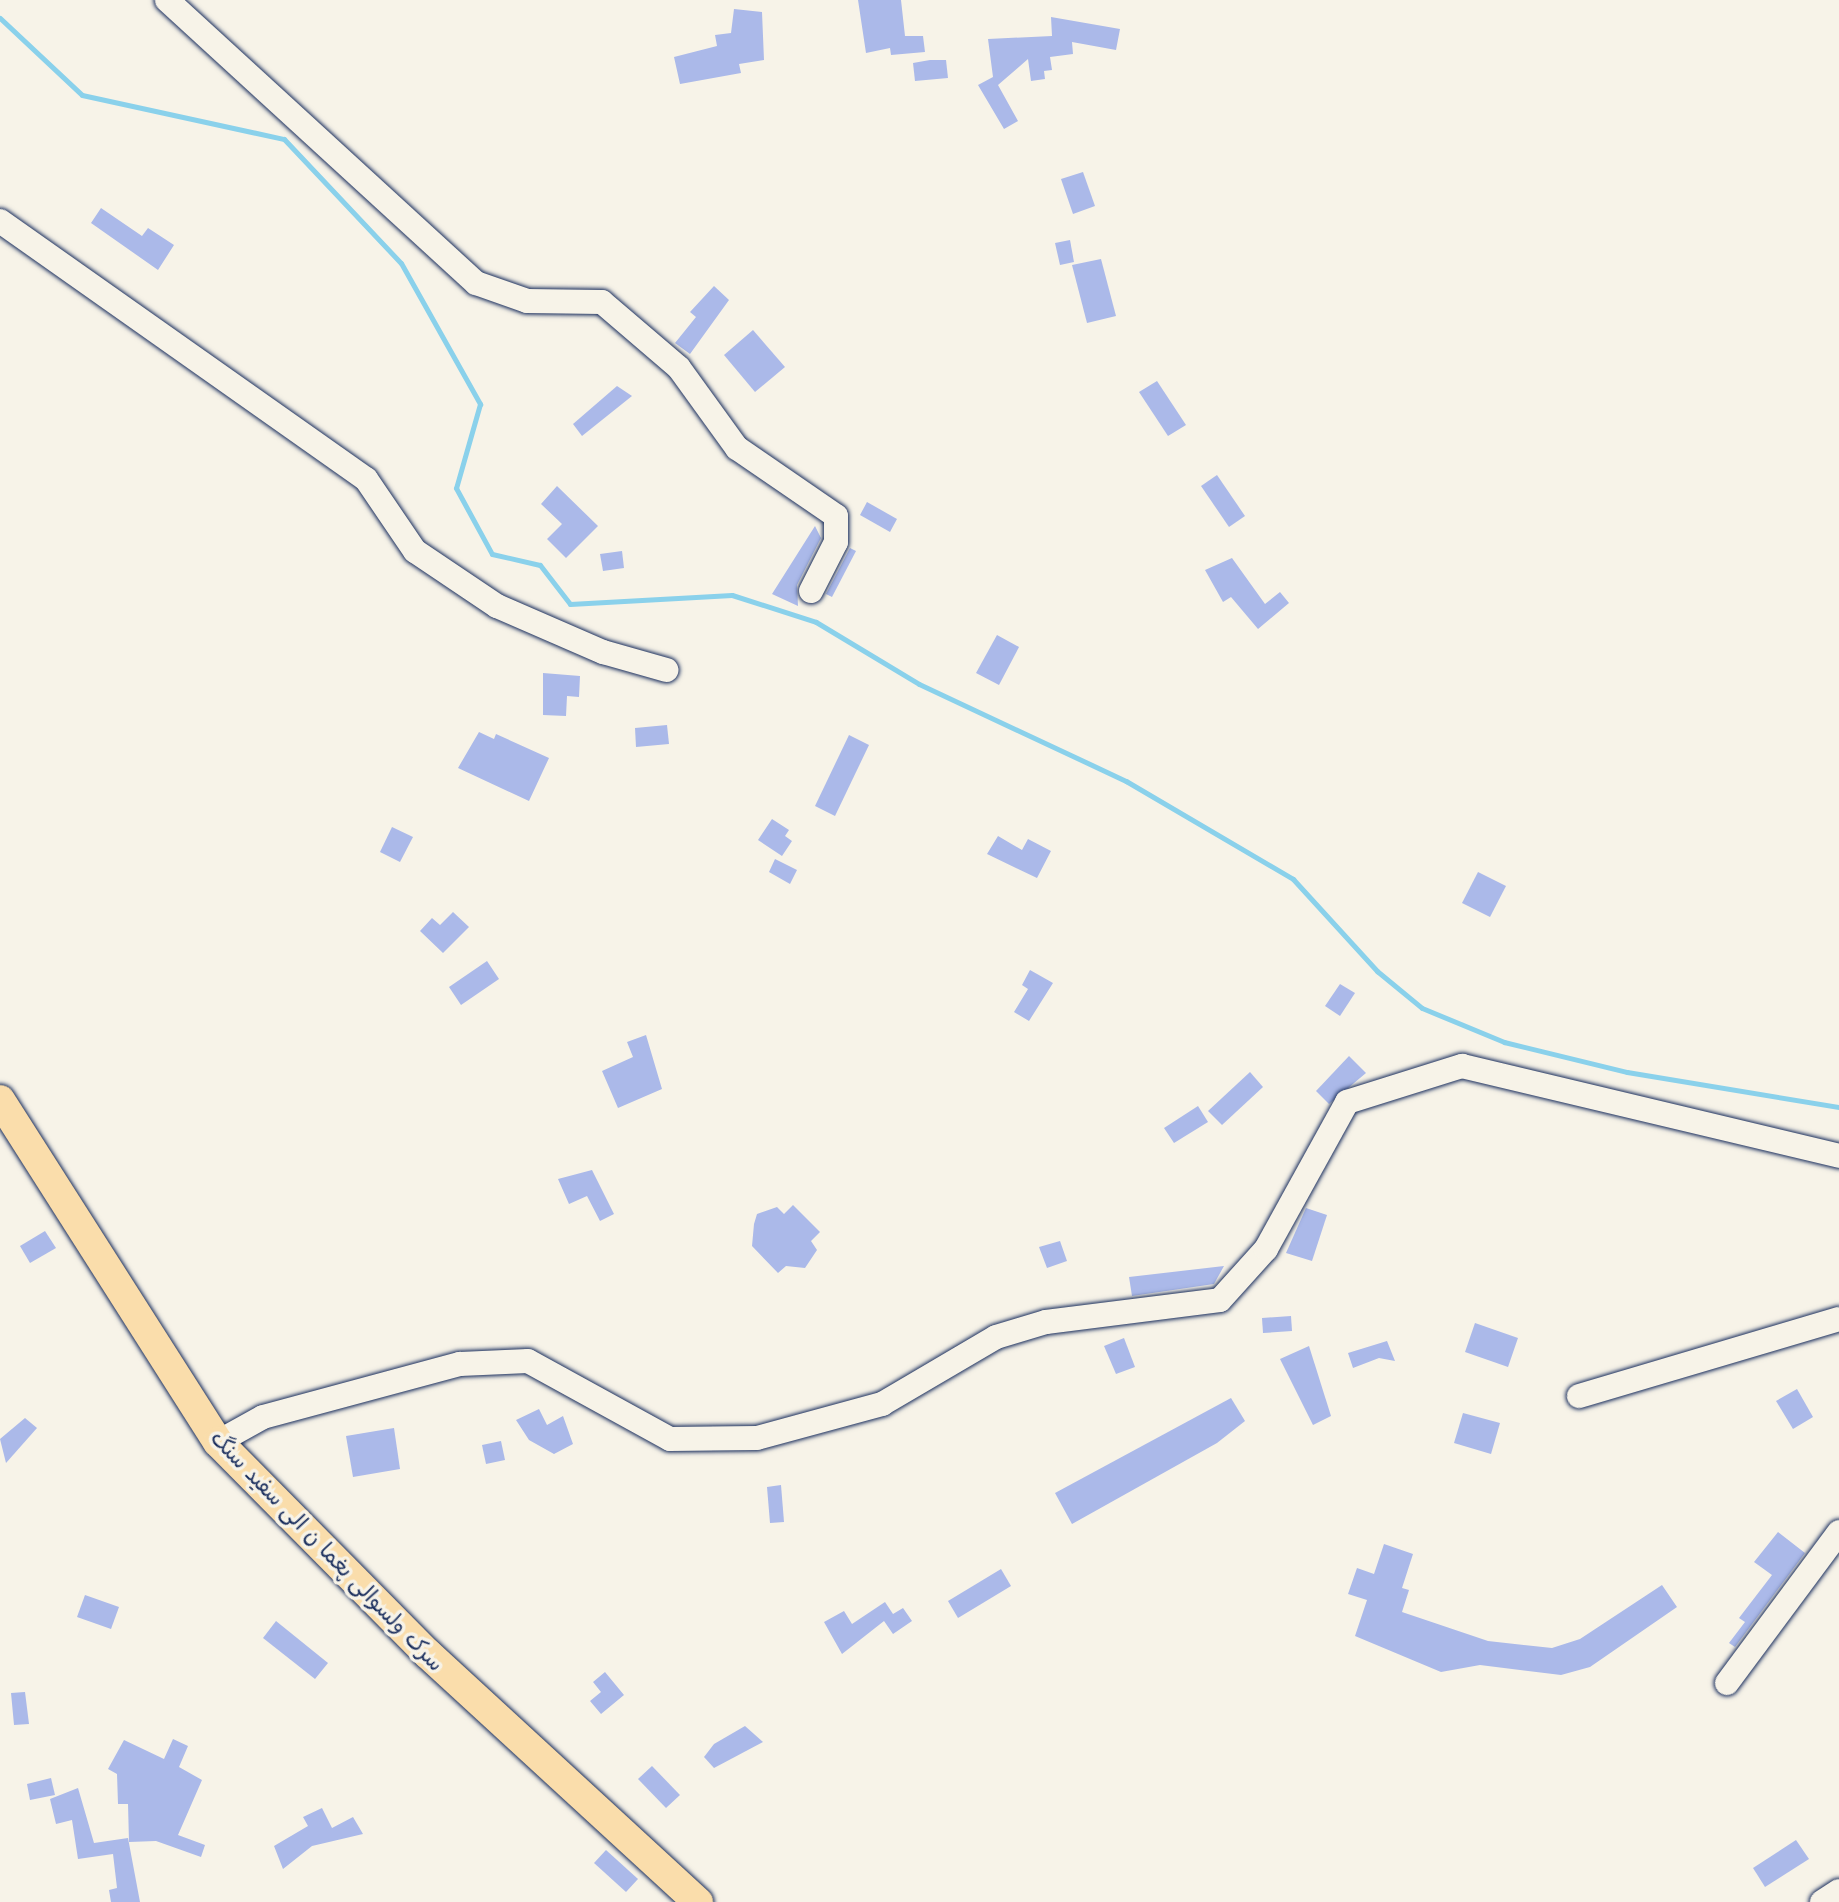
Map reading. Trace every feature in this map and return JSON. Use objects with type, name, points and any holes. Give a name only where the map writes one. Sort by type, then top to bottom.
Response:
[{"type":"main road","name":"سرک ولسوالی پغما ن الی سفید سنگ","points":[[0,1100],[218,1442],[428,1654],[698,1902]]},
{"type":"street","points":[[167,0],[476,283],[527,301],[602,302],[679,368],[737,448],[836,516],[836,542],[811,591]]},
{"type":"street","points":[[0,221],[366,479],[415,551],[497,606],[603,652],[666,670]]},
{"type":"street","points":[[218,1442],[263,1417],[474,1363],[528,1361],[670,1439],[757,1438],[882,1404],[996,1337],[1046,1322],[1220,1300],[1266,1249],[1347,1102],[1462,1066],[1839,1156]]},
{"type":"street","points":[[1579,1396],[1839,1319]]},
{"type":"street","points":[[1727,1683],[1839,1532]]},
{"type":"street","points":[[1822,1902],[1839,1891]]},
{"type":"building","points":[[858,0],[901,0],[905,36],[923,36],[925,52],[891,55],[890,48],[866,53]]},
{"type":"building","points":[[734,9],[762,12],[764,60],[739,64],[741,73],[680,84],[674,57],[717,46],[715,35],[731,33]]},
{"type":"building","points":[[1051,17],[1120,29],[1116,50],[1072,42],[1073,54],[1050,57],[1052,70],[1044,71],[1045,79],[1031,81],[1028,59],[998,85],[1018,121],[1004,129],[978,85],[993,77],[988,39],[1052,36]]},
{"type":"building","points":[[946,60],[948,78],[915,81],[913,63]]},
{"type":"building","points":[[1083,172],[1095,206],[1073,214],[1061,179]]},
{"type":"building","points":[[101,208],[142,236],[148,228],[174,245],[158,270],[91,223]]},
{"type":"building","points":[[1070,240],[1074,262],[1060,265],[1055,243]]},
{"type":"building","points":[[1101,259],[1116,316],[1087,323],[1072,265]]},
{"type":"building","points":[[714,286],[729,300],[690,354],[675,343],[696,317],[690,312]]},
{"type":"building","points":[[753,330],[785,367],[755,392],[724,355]]},
{"type":"building","points":[[1157,381],[1186,425],[1168,436],[1139,392]]},
{"type":"building","points":[[617,386],[632,396],[582,436],[573,424]]},
{"type":"building","points":[[1217,475],[1245,516],[1229,527],[1201,486]]},
{"type":"building","points":[[557,486],[598,526],[566,558],[547,539],[562,524],[541,504]]},
{"type":"building","points":[[867,502],[897,519],[890,532],[860,515]]},
{"type":"building","points":[[815,526],[821,538],[797,585],[798,606],[772,594]]},
{"type":"building","points":[[850,548],[856,551],[832,597],[826,594]]},
{"type":"building","points":[[622,551],[624,568],[603,571],[600,554]]},
{"type":"building","points":[[1232,558],[1265,604],[1280,592],[1289,603],[1258,629],[1231,597],[1223,602],[1205,570]]},
{"type":"building","points":[[997,635],[1019,647],[999,685],[976,673]]},
{"type":"building","points":[[543,673],[580,676],[579,697],[567,696],[566,716],[543,715]]},
{"type":"building","points":[[667,725],[669,744],[636,747],[635,728]]},
{"type":"building","points":[[479,732],[494,739],[496,734],[549,758],[529,801],[458,768]]},
{"type":"building","points":[[849,735],[869,745],[835,816],[815,806]]},
{"type":"building","points":[[772,819],[789,830],[785,836],[792,841],[782,856],[758,840]]},
{"type":"building","points":[[392,827],[413,837],[400,862],[380,852]]},
{"type":"building","points":[[998,836],[1022,850],[1028,839],[1051,851],[1037,878],[987,854]]},
{"type":"building","points":[[775,859],[797,870],[790,884],[769,872]]},
{"type":"building","points":[[1478,872],[1506,886],[1490,917],[1462,903]]},
{"type":"building","points":[[453,912],[469,927],[443,953],[420,931],[432,918],[440,925]]},
{"type":"building","points":[[487,961],[499,979],[461,1005],[449,987]]},
{"type":"building","points":[[1030,970],[1053,983],[1029,1021],[1014,1012],[1028,989],[1022,985]]},
{"type":"building","points":[[1340,984],[1355,993],[1340,1016],[1325,1006]]},
{"type":"building","points":[[646,1035],[662,1089],[618,1108],[602,1071],[633,1057],[627,1042]]},
{"type":"building","points":[[1349,1056],[1366,1073],[1329,1104],[1316,1091]]},
{"type":"building","points":[[1250,1072],[1263,1087],[1222,1125],[1208,1111]]},
{"type":"building","points":[[1198,1106],[1208,1122],[1174,1143],[1164,1128]]},
{"type":"building","points":[[592,1170],[614,1214],[600,1221],[587,1196],[569,1204],[558,1179]]},
{"type":"building","points":[[793,1205],[820,1232],[811,1241],[817,1250],[805,1268],[786,1266],[778,1273],[752,1246],[754,1224],[757,1214],[777,1207],[784,1214]]},
{"type":"building","points":[[1306,1208],[1327,1215],[1312,1261],[1286,1253]]},
{"type":"building","points":[[45,1231],[56,1248],[30,1263],[20,1246]]},
{"type":"building","points":[[1060,1241],[1067,1261],[1047,1268],[1039,1247]]},
{"type":"building","points":[[1224,1266],[1214,1284],[1132,1296],[1129,1277]]},
{"type":"building","points":[[1291,1316],[1292,1331],[1263,1333],[1262,1318]]},
{"type":"building","points":[[1475,1323],[1518,1338],[1508,1367],[1465,1352]]},
{"type":"building","points":[[1124,1338],[1135,1367],[1116,1374],[1104,1346]]},
{"type":"building","points":[[1387,1341],[1395,1361],[1379,1358],[1353,1368],[1348,1353]]},
{"type":"building","points":[[1309,1346],[1331,1416],[1313,1425],[1280,1359]]},
{"type":"building","points":[[1797,1389],[1813,1417],[1793,1429],[1776,1401]]},
{"type":"building","points":[[1231,1398],[1245,1421],[1217,1443],[1072,1524],[1055,1493]]},
{"type":"building","points":[[539,1409],[547,1425],[563,1416],[573,1444],[554,1454],[529,1440],[516,1420]]},
{"type":"building","points":[[1463,1413],[1500,1423],[1491,1454],[1454,1443]]},
{"type":"building","points":[[25,1418],[37,1428],[6,1463],[0,1439]]},
{"type":"building","points":[[394,1428],[400,1469],[353,1477],[346,1436]]},
{"type":"building","points":[[501,1441],[505,1460],[486,1464],[482,1445]]},
{"type":"building","points":[[781,1485],[784,1522],[770,1523],[767,1487]]},
{"type":"building","points":[[1778,1532],[1805,1553],[1735,1647],[1729,1643],[1745,1622],[1739,1618],[1772,1575],[1754,1562]]},
{"type":"building","points":[[1384,1544],[1413,1554],[1402,1588],[1409,1590],[1402,1612],[1488,1641],[1552,1648],[1580,1639],[1662,1585],[1677,1607],[1590,1667],[1561,1675],[1480,1665],[1441,1672],[1355,1636],[1367,1600],[1348,1594],[1357,1568],[1374,1574]]},
{"type":"building","points":[[1001,1569],[1011,1586],[958,1618],[948,1601]]},
{"type":"building","points":[[85,1595],[119,1607],[111,1629],[77,1617]]},
{"type":"building","points":[[885,1602],[893,1614],[903,1608],[912,1621],[893,1634],[884,1621],[842,1654],[824,1622],[844,1611],[852,1624]]},
{"type":"building","points":[[276,1621],[328,1663],[315,1679],[263,1638]]},
{"type":"building","points":[[605,1672],[624,1695],[601,1714],[590,1701],[601,1692],[593,1682]]},
{"type":"building","points":[[25,1692],[29,1724],[14,1725],[11,1693]]},
{"type":"building","points":[[745,1726],[763,1742],[714,1768],[704,1757],[714,1744]]},
{"type":"building","points":[[173,1739],[188,1746],[179,1767],[202,1780],[178,1835],[205,1845],[201,1857],[156,1841],[129,1842],[128,1804],[118,1804],[117,1774],[108,1769],[124,1740],[164,1759]]},
{"type":"building","points":[[652,1766],[680,1795],[666,1808],[638,1779]]},
{"type":"building","points":[[51,1778],[55,1795],[30,1800],[27,1784]]},
{"type":"building","points":[[78,1788],[94,1843],[128,1838],[140,1902],[111,1902],[109,1890],[117,1888],[113,1854],[78,1859],[72,1820],[56,1824],[50,1799]]},
{"type":"building","points":[[322,1808],[332,1828],[353,1817],[363,1834],[312,1846],[283,1869],[274,1846],[308,1826],[303,1817]]},
{"type":"building","points":[[1796,1840],[1809,1859],[1765,1887],[1753,1868]]},
{"type":"building","points":[[606,1850],[638,1879],[626,1892],[594,1863]]},
{"type":"waterway","points":[[0,18],[82,95],[284,139],[401,263],[480,404],[456,488],[492,554],[540,565],[570,604],[732,595],[816,622],[919,684],[1126,781],[1293,879],[1377,971],[1422,1008],[1504,1042],[1627,1072],[1839,1107]]}]
